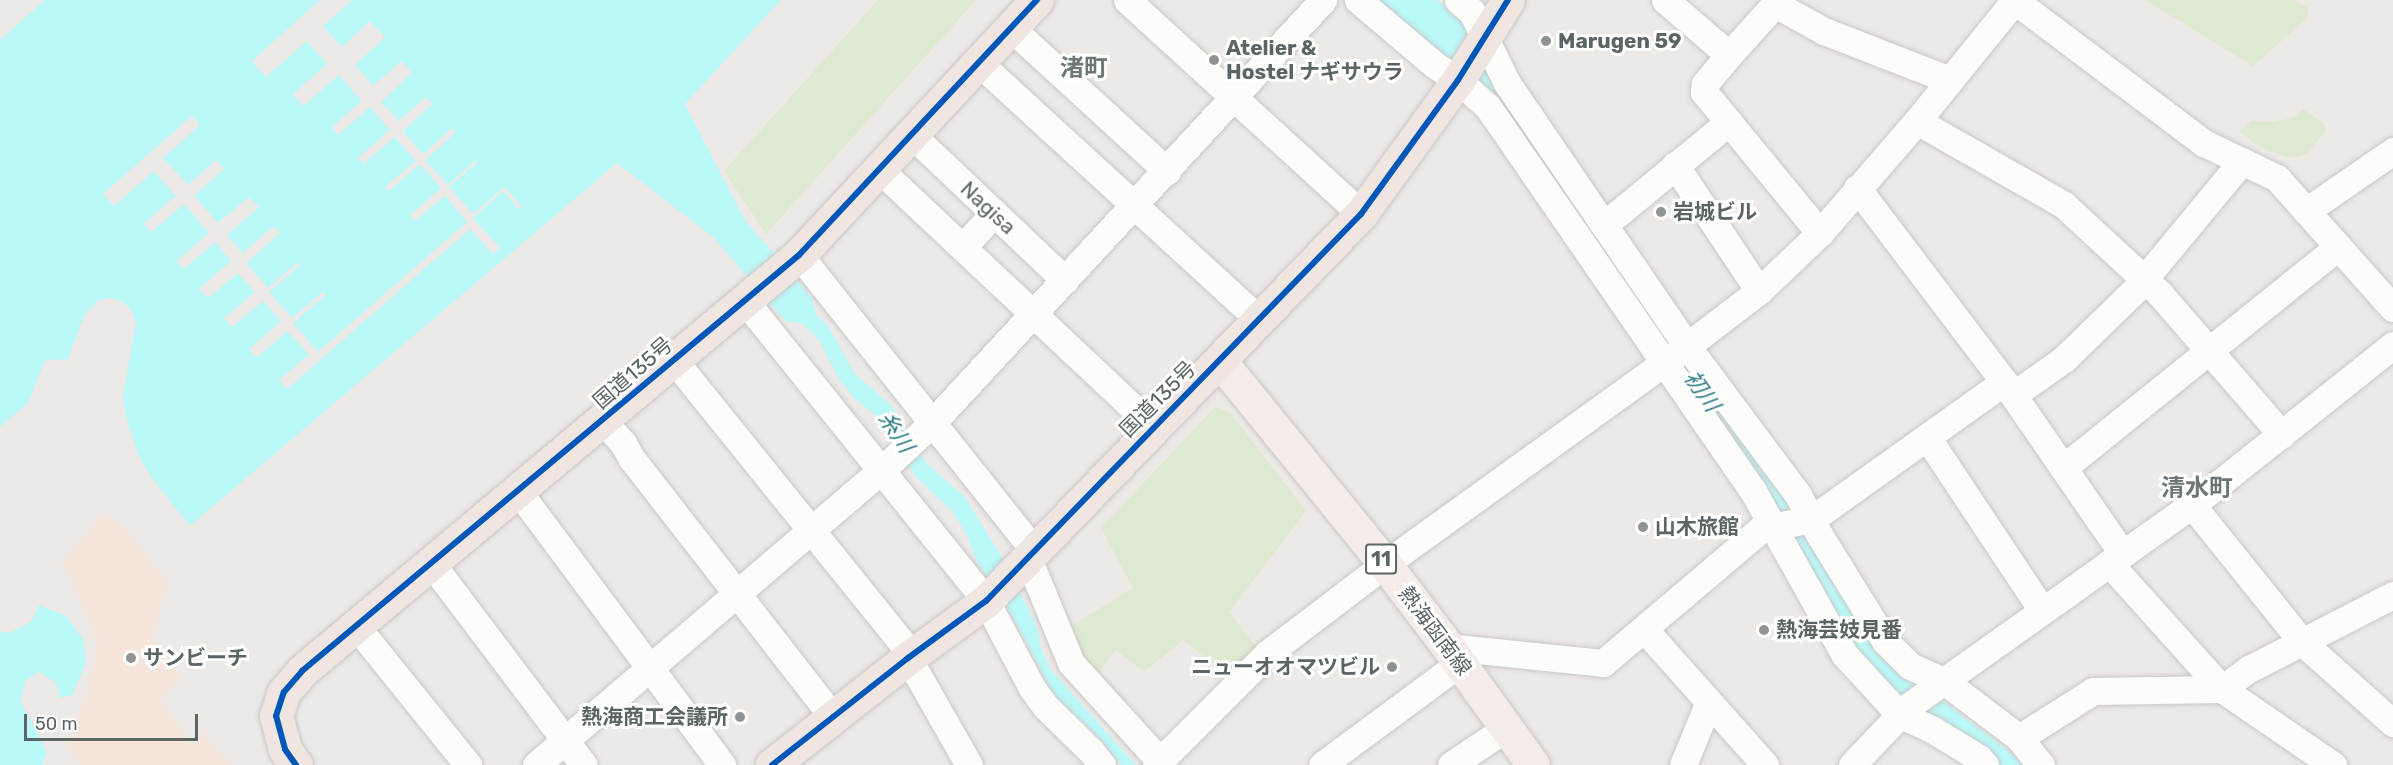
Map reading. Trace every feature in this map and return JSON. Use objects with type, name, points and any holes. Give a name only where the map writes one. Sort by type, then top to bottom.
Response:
[{"type":"highway","name":"国道135号","points":[[296,765],[285,749],[276,716],[284,692],[302,671],[793,260],[880,170],[1037,0]]},
{"type":"highway","name":"国道135号","points":[[772,765],[1012,574],[1361,214],[1447,73],[1485,41],[1508,0]]},
{"type":"main road","name":"熱海函南線","points":[[1220,360],[1385,564],[1533,765]]},
{"type":"street","points":[[1127,0],[1361,214]]},
{"type":"street","points":[[536,765],[883,468],[933,422],[1323,0]]},
{"type":"street","points":[[1358,0],[1488,107],[1753,491],[1844,654],[1902,711],[1979,758],[1985,765]]},
{"type":"street","points":[[1458,0],[1472,12],[1508,82],[1604,225],[1688,346],[1798,495],[1820,536],[1885,641],[1910,666],[2019,738],[2041,765]]},
{"type":"street","points":[[1665,0],[1729,55]]},
{"type":"street","points":[[793,260],[933,422],[1012,574],[1071,663],[1158,763],[1268,653],[1385,564],[1688,346],[1759,291],[1820,233],[1917,121],[2015,0],[2204,143],[2277,178],[2393,308]]},
{"type":"street","points":[[1820,233],[1704,92],[1705,84],[1729,55],[1775,4],[1824,31],[1950,80]]},
{"type":"street","points":[[1011,28],[1167,171]]},
{"type":"street","points":[[979,63],[1258,319]]},
{"type":"street","points":[[1917,121],[2064,205],[2144,280],[2282,435]]},
{"type":"street","points":[[1604,225],[1729,122]]},
{"type":"street","name":"Nagisa","points":[[912,135],[1065,280]]},
{"type":"street","points":[[2306,211],[2393,151]]},
{"type":"street","points":[[1322,765],[1454,655],[1603,663],[1761,529],[1772,525],[1812,519],[1927,437],[2064,359],[2144,280],[2242,161]]},
{"type":"street","points":[[1675,165],[1759,291]]},
{"type":"street","points":[[880,170],[1153,426]]},
{"type":"street","points":[[1857,188],[2008,389],[2064,468],[2116,558],[2222,689],[2333,765]]},
{"type":"street","points":[[963,247],[994,213]]},
{"type":"street","points":[[2064,468],[2338,247]]},
{"type":"street","points":[[749,297],[883,468],[1012,574],[1032,688],[1045,706],[1091,751],[1102,765]]},
{"type":"street","points":[[1852,765],[1902,711],[2192,505],[2393,345]]},
{"type":"street","points":[[673,359],[910,657],[969,765]]},
{"type":"street","points":[[603,421],[623,443],[735,593],[833,717]]},
{"type":"street","points":[[1927,437],[2042,610]]},
{"type":"street","points":[[518,491],[722,765]]},
{"type":"street","points":[[2192,505],[2302,642],[2393,723]]},
{"type":"street","points":[[431,563],[584,765]]},
{"type":"street","points":[[2019,738],[2092,691],[2222,689],[2248,669],[2393,596]]},
{"type":"street","points":[[356,626],[468,765]]},
{"type":"street","points":[[1644,629],[1708,704],[1765,765]]},
{"type":"street","points":[[1683,765],[1708,704]]},
{"type":"street","points":[[1451,765],[1506,728]]},
{"type":"green space","points":[[878,0],[976,0],[766,234],[724,171]]},
{"type":"green space","points":[[2145,0],[2295,0],[2308,8],[2307,18],[2253,66]]},
{"type":"green space","points":[[2303,109],[2322,122],[2327,130],[2306,154],[2291,158],[2267,150],[2252,142],[2240,131],[2251,121],[2274,122],[2295,117]]},
{"type":"green space","points":[[1215,407],[1229,411],[1306,511],[1229,612],[1256,647],[1228,676],[1183,640],[1144,672],[1116,650],[1097,674],[1079,653],[1068,628],[1133,588],[1101,528]]},
{"type":"sand","name":"サンビーチ","points":[[100,515],[123,527],[167,582],[152,640],[181,676],[160,701],[192,746],[203,735],[231,765],[81,765],[66,743],[87,696],[98,640],[63,562],[90,531]]},
{"type":"water","name":"糸川","points":[[0,0],[781,0],[685,104],[744,219],[812,298],[816,314],[828,326],[856,375],[891,405],[927,464],[964,496],[999,552],[1022,596],[1038,630],[1040,646],[1050,669],[1136,765],[1121,765],[1102,740],[1055,696],[1013,617],[976,560],[967,535],[952,511],[915,476],[886,424],[854,398],[838,378],[819,340],[803,324],[785,321],[714,238],[617,163],[190,526],[151,477],[138,454],[127,420],[123,397],[136,321],[129,307],[119,300],[109,298],[98,301],[85,314],[67,361],[52,359],[45,361],[28,403],[0,427]]},
{"type":"water","name":"初川","points":[[1376,0],[1437,0],[1463,22],[1709,390],[1898,667],[2020,760],[2022,765],[1992,765],[1879,681],[1494,104]]},
{"type":"water","points":[[39,605],[66,616],[83,639],[86,664],[72,695],[60,698],[55,682],[39,672],[26,680],[20,700],[47,752],[42,765],[0,765],[0,631],[9,633],[31,622]]},
{"type":"pier","points":[[0,0],[45,0],[0,40]]},
{"type":"pier","points":[[320,0],[352,0],[323,26],[342,47],[370,21],[385,37],[355,65],[373,86],[402,61],[412,73],[381,102],[399,121],[426,97],[432,104],[403,131],[423,154],[452,128],[456,132],[425,160],[448,185],[476,160],[478,162],[449,187],[473,214],[504,187],[522,207],[519,209],[503,191],[473,218],[500,248],[493,254],[470,229],[287,389],[279,380],[309,355],[288,331],[256,358],[249,349],[281,321],[263,301],[232,327],[224,318],[255,292],[238,273],[208,298],[199,289],[231,261],[215,242],[184,269],[177,261],[209,233],[184,204],[151,232],[143,224],[176,196],[154,171],[114,206],[103,194],[192,116],[200,125],[163,158],[188,185],[216,160],[224,169],[194,196],[218,223],[249,197],[259,207],[227,235],[243,253],[274,226],[280,233],[246,263],[268,288],[298,262],[300,265],[269,292],[292,318],[323,292],[326,295],[293,323],[318,352],[467,222],[445,196],[415,221],[410,215],[441,188],[420,164],[389,191],[385,187],[416,161],[395,137],[363,164],[358,158],[390,130],[370,107],[338,135],[332,127],[362,101],[339,75],[303,106],[293,94],[327,64],[307,41],[266,77],[252,61]]},
{"type":"cycle path","points":[[296,765],[285,749],[276,716],[284,692],[302,671],[799,255],[1037,0]]},
{"type":"cycle path","points":[[772,765],[908,658],[986,601],[1361,214],[1458,80],[1508,0]]},
{"type":"place","name":"Marugen 59","points":[[1546,41]]},
{"type":"place","name":"Atelier & Hostel ナギサウラ","points":[[1214,60]]},
{"type":"place","name":"岩城ビル","points":[[1661,212]]},
{"type":"place","name":"山木旅館","points":[[1643,527]]},
{"type":"place","name":"熱海芸妓見番","points":[[1764,630]]},
{"type":"place","name":"サンビーチ","points":[[131,658]]},
{"type":"place","name":"ニューオオマツビル","points":[[1392,667]]},
{"type":"place","name":"熱海商工会議所","points":[[740,717]]},
{"type":"district","name":"渚町","points":[[1084,69]]},
{"type":"district","name":"清水町","points":[[2197,489]]}]
